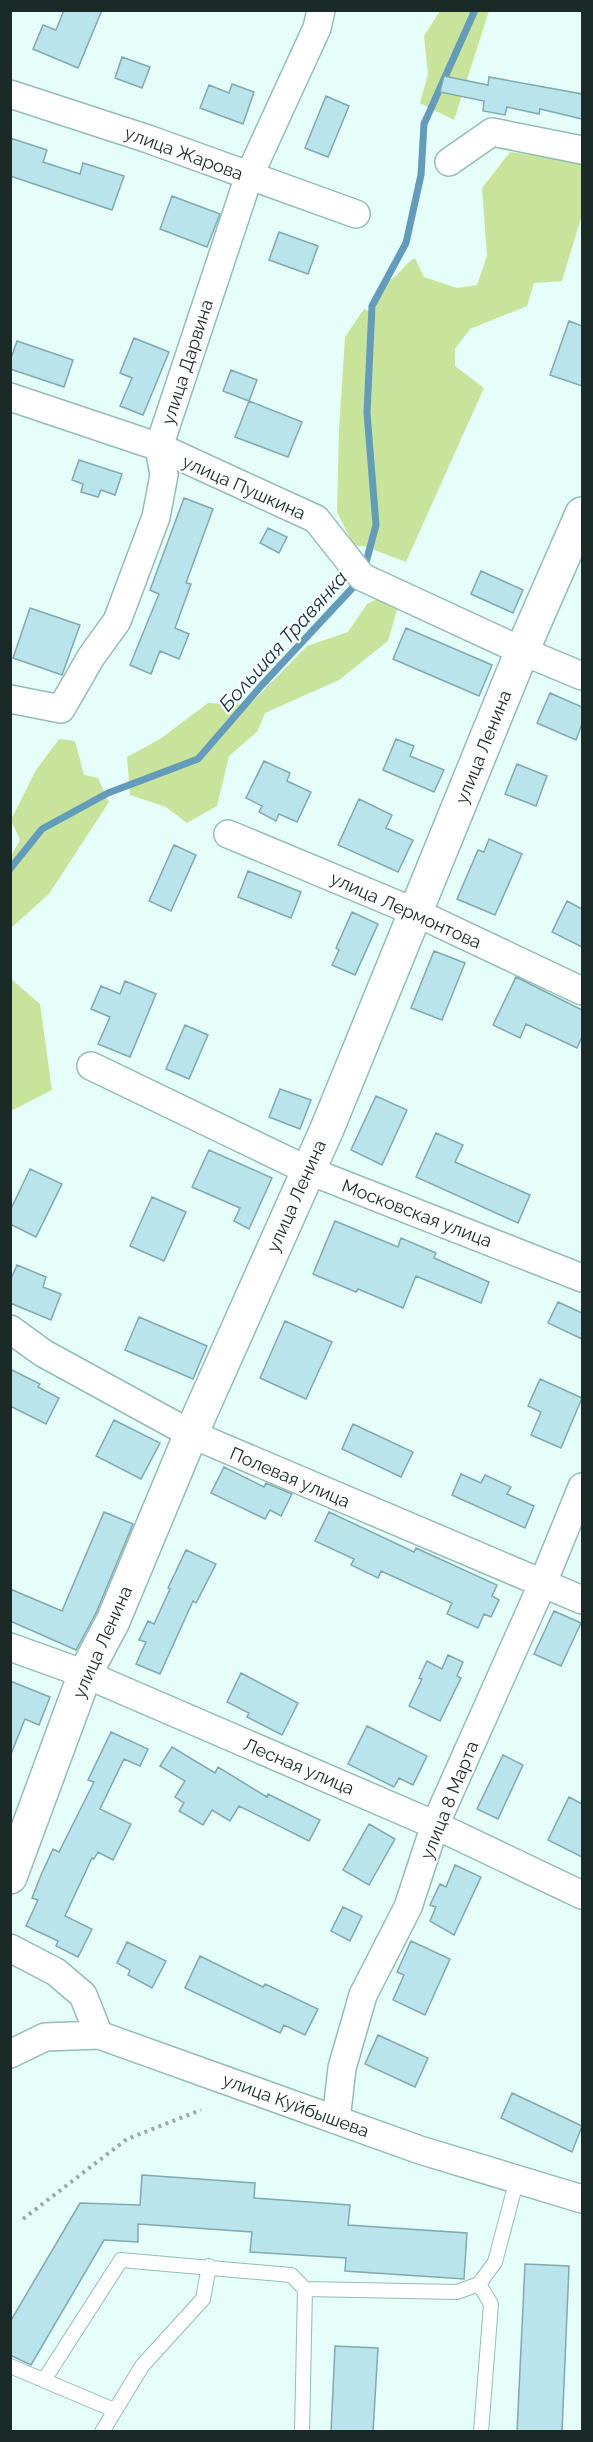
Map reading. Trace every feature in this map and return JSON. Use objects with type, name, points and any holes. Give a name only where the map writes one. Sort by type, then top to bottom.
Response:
[{"type":"street","name":"улица Дарвина","points":[[10,699],[61,709],[91,657],[117,621],[156,517],[164,475],[159,447],[249,176],[317,28],[321,10]]},
{"type":"street","name":"улица Жарова","points":[[10,94],[356,214]]},
{"type":"street","points":[[449,162],[492,132],[582,150]]},
{"type":"street","name":"улица Пушкина","points":[[10,397],[159,447],[316,519],[362,577],[522,651],[582,676]]},
{"type":"street","name":"улица Ленина","points":[[10,1877],[85,1674],[113,1621],[191,1434],[327,1129],[522,651],[582,514]]},
{"type":"street","name":"улица Лермонтова","points":[[228,834],[415,912],[582,991]]},
{"type":"street","name":"Московская улица","points":[[91,1066],[307,1170],[582,1278]]},
{"type":"street","name":"Полевая улица","points":[[10,1329],[43,1353],[191,1434],[542,1585],[582,1600]]},
{"type":"street","name":"улица 8 Марта","points":[[336,2120],[342,2068],[363,1995],[408,1907],[435,1825],[542,1585],[582,1487]]},
{"type":"street","name":"Лесная улица","points":[[10,1647],[85,1674],[435,1825],[582,1895]]},
{"type":"street","points":[[10,1948],[56,1972],[83,1995],[99,2035]]},
{"type":"street","name":"улица Куйбышева","points":[[10,2054],[45,2037],[99,2035],[420,2150],[582,2199]]},
{"type":"lane","points":[[44,2380],[121,2260],[291,2275],[305,2289],[458,2292],[479,2284],[495,2262],[517,2179]]},
{"type":"lane","points":[[102,2432],[142,2366],[202,2300],[209,2266]]},
{"type":"lane","points":[[479,2284],[491,2304],[481,2432]]},
{"type":"lane","points":[[302,2432],[305,2289]]},
{"type":"lane","points":[[10,2366],[114,2410]]},
{"type":"path","points":[[23,2219],[126,2139],[201,2110]]},
{"type":"green space","points":[[440,11],[489,11],[454,120],[420,103],[428,74],[424,36]]},
{"type":"green space","points":[[510,152],[582,162],[582,215],[562,281],[534,283],[527,306],[470,329],[455,349],[455,366],[484,388],[406,562],[364,546],[354,546],[337,512],[345,337],[364,309],[375,314],[376,302],[387,281],[395,277],[415,258],[424,277],[457,288],[477,285],[487,256],[482,188]]},
{"type":"green space","points":[[377,599],[397,610],[388,641],[339,680],[265,713],[257,732],[229,756],[217,806],[187,823],[166,807],[130,795],[127,757],[160,739],[208,703],[249,705],[307,646],[348,632],[367,604]]},
{"type":"green space","points":[[59,739],[75,741],[84,775],[98,778],[109,802],[49,894],[11,928],[11,856],[20,840],[11,820],[36,770]]},
{"type":"green space","points":[[11,979],[40,1004],[52,1090],[11,1111]]},
{"type":"building","points":[[64,10],[102,10],[78,68],[33,49],[43,25],[56,30]]},
{"type":"building","points":[[122,57],[150,67],[142,88],[115,78]]},
{"type":"building","points":[[444,76],[488,85],[489,77],[582,94],[582,119],[540,109],[539,114],[507,107],[505,115],[483,111],[484,101],[440,92]]},
{"type":"building","points":[[232,84],[254,92],[243,124],[200,108],[209,85],[229,93]]},
{"type":"building","points":[[326,96],[349,106],[328,157],[305,148]]},
{"type":"building","points":[[10,138],[47,150],[43,162],[80,174],[83,163],[124,176],[112,210],[10,176]]},
{"type":"building","points":[[172,196],[220,214],[207,247],[160,229]]},
{"type":"building","points":[[279,232],[318,246],[308,274],[269,260]]},
{"type":"building","points":[[569,321],[582,326],[582,386],[550,375]]},
{"type":"building","points":[[134,338],[169,352],[143,415],[120,406],[132,378],[120,373]]},
{"type":"building","points":[[17,341],[73,360],[64,387],[10,369],[10,361]]},
{"type":"building","points":[[231,370],[257,380],[249,401],[223,391]]},
{"type":"building","points":[[249,401],[302,422],[288,457],[235,437]]},
{"type":"building","points":[[79,460],[122,474],[115,495],[101,490],[98,497],[81,492],[83,484],[72,480]]},
{"type":"building","points":[[184,498],[213,509],[186,583],[191,584],[175,628],[189,634],[179,659],[160,651],[151,674],[130,665],[159,594],[150,590]]},
{"type":"building","points":[[268,528],[287,537],[279,553],[260,543]]},
{"type":"building","points":[[481,571],[523,590],[513,613],[471,594]]},
{"type":"building","points":[[30,608],[80,625],[62,675],[13,658]]},
{"type":"building","points":[[406,628],[492,665],[479,696],[393,659]]},
{"type":"building","points":[[550,693],[582,707],[582,724],[576,740],[537,723]]},
{"type":"building","points":[[396,739],[414,746],[410,756],[444,770],[434,792],[383,770]]},
{"type":"building","points":[[264,761],[290,773],[287,781],[311,792],[297,822],[279,814],[276,821],[259,812],[262,806],[246,798]]},
{"type":"building","points":[[517,764],[547,776],[536,806],[505,794]]},
{"type":"building","points":[[359,799],[392,815],[386,828],[413,840],[398,872],[338,845]]},
{"type":"building","points":[[489,839],[522,854],[495,915],[457,899],[478,850],[484,852]]},
{"type":"building","points":[[174,845],[196,855],[171,911],[149,901]]},
{"type":"building","points":[[248,871],[301,892],[291,918],[238,897]]},
{"type":"building","points":[[567,901],[582,909],[582,947],[552,932]]},
{"type":"building","points":[[352,912],[378,924],[355,975],[332,965],[339,950],[336,948]]},
{"type":"building","points":[[434,951],[465,963],[442,1020],[411,1008]]},
{"type":"building","points":[[516,977],[582,1010],[582,1037],[577,1048],[526,1024],[520,1038],[493,1025]]},
{"type":"building","points":[[125,981],[156,994],[130,1057],[98,1044],[110,1017],[91,1009],[101,986],[120,994]]},
{"type":"building","points":[[185,1025],[208,1035],[189,1079],[166,1069]]},
{"type":"building","points":[[280,1089],[311,1100],[300,1129],[269,1117]]},
{"type":"building","points":[[376,1096],[407,1110],[382,1165],[351,1150]]},
{"type":"building","points":[[436,1133],[463,1145],[455,1162],[530,1195],[518,1223],[416,1177]]},
{"type":"building","points":[[209,1150],[272,1178],[249,1229],[234,1221],[240,1208],[192,1187]]},
{"type":"building","points":[[30,1169],[62,1184],[36,1237],[10,1224],[10,1211]]},
{"type":"building","points":[[152,1197],[186,1212],[164,1261],[130,1246]]},
{"type":"building","points":[[335,1221],[398,1247],[401,1238],[436,1253],[434,1258],[489,1282],[481,1303],[416,1276],[403,1308],[358,1289],[356,1292],[313,1274]]},
{"type":"building","points":[[17,1265],[46,1277],[43,1287],[61,1294],[51,1320],[10,1303],[10,1281]]},
{"type":"building","points":[[558,1302],[582,1313],[582,1339],[548,1323]]},
{"type":"building","points":[[139,1317],[207,1346],[193,1379],[125,1350]]},
{"type":"building","points":[[285,1321],[332,1342],[306,1399],[260,1378]]},
{"type":"building","points":[[10,1369],[40,1384],[38,1387],[59,1398],[46,1424],[10,1406]]},
{"type":"building","points":[[540,1379],[582,1398],[561,1448],[531,1435],[541,1412],[528,1406]]},
{"type":"building","points":[[114,1420],[160,1443],[141,1479],[96,1456]]},
{"type":"building","points":[[353,1424],[413,1452],[401,1477],[342,1449]]},
{"type":"building","points":[[224,1467],[264,1487],[266,1483],[292,1494],[281,1516],[270,1510],[265,1519],[211,1493]]},
{"type":"building","points":[[461,1474],[481,1483],[485,1475],[511,1487],[507,1494],[534,1506],[525,1528],[452,1495]]},
{"type":"building","points":[[104,1512],[133,1524],[96,1613],[76,1650],[10,1621],[10,1589],[62,1611]]},
{"type":"building","points":[[329,1512],[414,1552],[416,1548],[497,1585],[492,1596],[499,1600],[491,1617],[484,1614],[478,1628],[447,1614],[452,1603],[381,1571],[378,1578],[351,1565],[354,1559],[315,1541]]},
{"type":"building","points":[[186,1550],[216,1564],[196,1603],[193,1601],[160,1674],[136,1664],[146,1642],[139,1640],[148,1621],[154,1624]]},
{"type":"building","points":[[554,1611],[581,1623],[561,1666],[534,1654]]},
{"type":"building","points":[[448,1655],[463,1662],[457,1676],[461,1678],[440,1721],[409,1706],[422,1679],[419,1678],[427,1661],[442,1669]]},
{"type":"building","points":[[241,1673],[298,1703],[282,1735],[247,1717],[249,1713],[227,1702]]},
{"type":"building","points":[[10,1681],[50,1697],[39,1725],[25,1719],[11,1754]]},
{"type":"building","points":[[367,1726],[427,1756],[413,1785],[399,1778],[394,1787],[348,1764]]},
{"type":"building","points":[[111,1732],[148,1749],[140,1766],[124,1759],[100,1809],[131,1824],[113,1860],[98,1852],[94,1859],[92,1858],[65,1916],[92,1929],[78,1957],[56,1946],[58,1941],[26,1926],[38,1900],[32,1898],[41,1875],[53,1849],[59,1852],[94,1782],[88,1780]]},
{"type":"building","points":[[172,1747],[215,1773],[218,1767],[267,1797],[268,1794],[320,1820],[309,1841],[239,1806],[230,1821],[212,1810],[203,1825],[179,1811],[184,1803],[175,1797],[185,1781],[160,1766]]},
{"type":"building","points":[[503,1755],[523,1765],[498,1819],[477,1809]]},
{"type":"building","points":[[569,1797],[582,1804],[582,1857],[548,1840]]},
{"type":"building","points":[[369,1824],[395,1839],[369,1885],[343,1870]]},
{"type":"building","points":[[455,1865],[481,1877],[454,1935],[430,1921],[436,1907],[430,1905],[440,1884],[446,1887]]},
{"type":"building","points":[[343,1907],[362,1916],[350,1941],[331,1931]]},
{"type":"building","points":[[411,1941],[450,1959],[425,2015],[393,2000],[404,1975],[397,1972]]},
{"type":"building","points":[[127,1942],[166,1961],[152,1988],[128,1975],[130,1970],[117,1963]]},
{"type":"building","points":[[200,1956],[263,1987],[265,1984],[318,2009],[305,2035],[284,2025],[280,2033],[185,1988]]},
{"type":"building","points":[[378,2035],[428,2058],[415,2087],[365,2064]]},
{"type":"building","points":[[512,2093],[582,2126],[572,2152],[501,2118]]},
{"type":"building","points":[[142,2175],[255,2183],[254,2198],[350,2205],[348,2225],[467,2233],[464,2279],[345,2271],[346,2258],[250,2252],[252,2232],[138,2224],[138,2242],[104,2240],[31,2365],[10,2355],[10,2322],[80,2203],[140,2205]]},
{"type":"building","points":[[525,2264],[569,2266],[562,2432],[517,2432]]},
{"type":"building","points":[[335,2346],[378,2348],[373,2432],[331,2432]]},
{"type":"waterway","name":"Большая Травянка","points":[[364,570],[376,525],[367,413],[372,306],[406,243],[421,175],[424,124],[475,10]]},
{"type":"waterway","name":"Большая Травянка","points":[[10,869],[42,829],[108,793],[198,759],[261,686],[358,582]]}]
